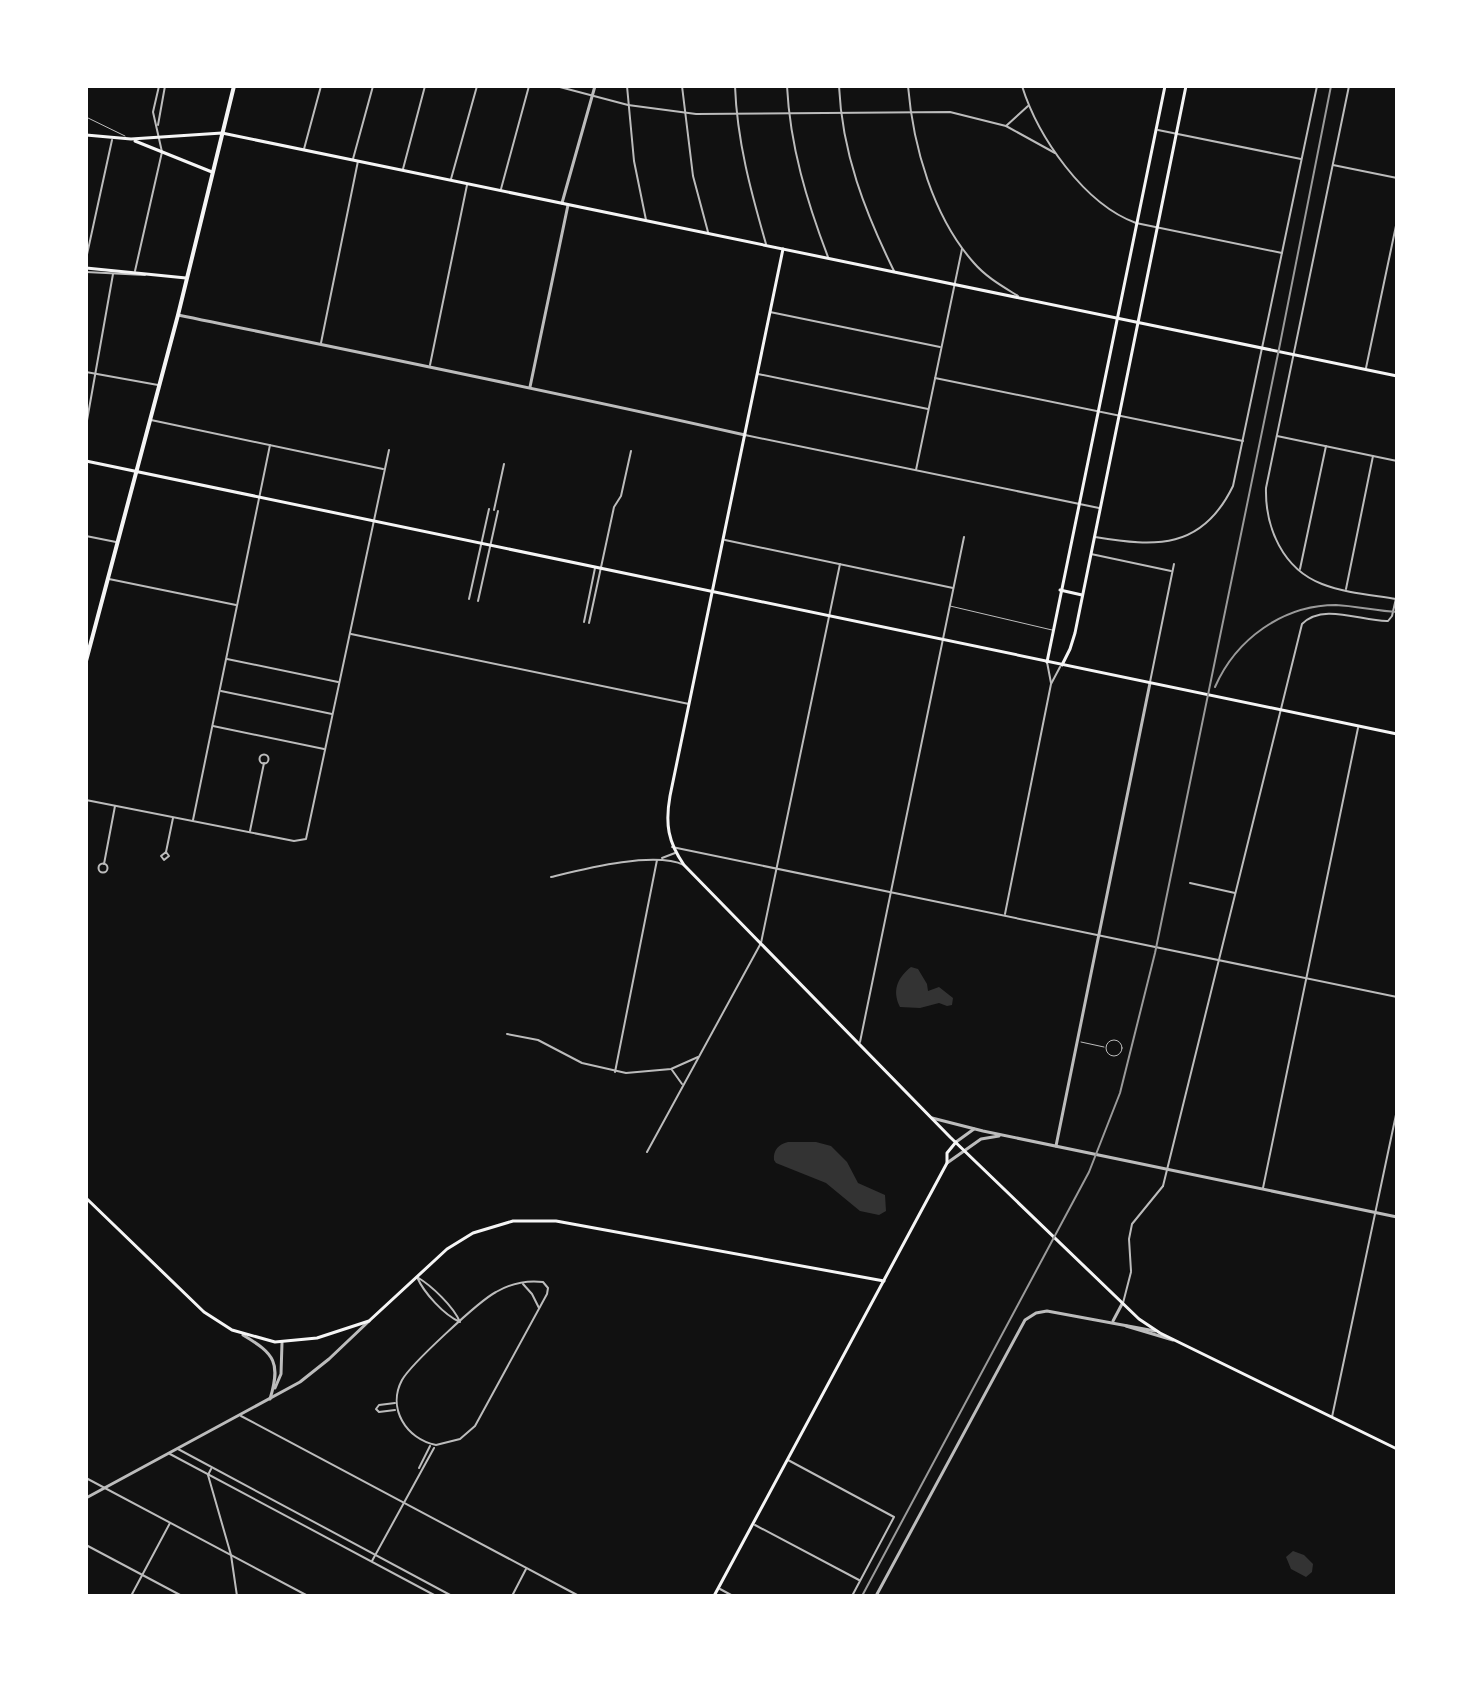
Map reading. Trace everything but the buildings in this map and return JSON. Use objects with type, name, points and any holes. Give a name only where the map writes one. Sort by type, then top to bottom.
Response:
[{"type":"main road","points":[[86,661],[91,628],[178,315],[234,86]]},
{"type":"main road","points":[[1047,662],[1165,86]]},
{"type":"main road","points":[[1062,665],[1071,646],[1091,554],[1186,86]]},
{"type":"main road","points":[[86,135],[131,139],[222,133],[1397,376]]},
{"type":"main road","points":[[131,139],[212,172]]},
{"type":"main road","points":[[783,249],[668,808],[672,847],[684,865],[932,1118],[1122,1304],[1160,1333],[1397,1449]]},
{"type":"main road","points":[[86,270],[186,278]]},
{"type":"main road","points":[[86,461],[1397,734]]},
{"type":"main road","points":[[1060,590],[1082,595]]},
{"type":"main road","points":[[714,1596],[947,1163],[947,1153],[956,1142]]},
{"type":"main road","points":[[86,1198],[204,1312],[242,1334],[282,1343],[317,1338],[369,1321],[447,1249],[467,1236],[495,1225],[529,1220],[556,1221],[884,1281]]},
{"type":"street","points":[[135,272],[162,152],[153,112],[159,86]]},
{"type":"street","points":[[157,130],[165,86]]},
{"type":"street","points":[[304,150],[321,86]]},
{"type":"street","points":[[321,344],[373,86]]},
{"type":"street","points":[[403,170],[425,86]]},
{"type":"street","points":[[451,180],[477,86]]},
{"type":"street","points":[[500,191],[529,86]]},
{"type":"street","points":[[556,86],[628,105],[684,113],[911,111],[965,114],[1006,126],[1055,153]]},
{"type":"street","points":[[562,203],[595,86]]},
{"type":"street","points":[[627,86],[634,161],[646,221]]},
{"type":"street","points":[[682,86],[693,176],[708,234]]},
{"type":"street","points":[[735,86],[746,175],[766,246]]},
{"type":"street","points":[[787,86],[801,180],[829,259]]},
{"type":"street","points":[[839,86],[848,154],[858,189],[895,272]]},
{"type":"street","points":[[908,86],[926,173],[945,218],[984,273],[1022,299]]},
{"type":"street","points":[[1022,86],[1055,153],[1102,202],[1122,216],[1136,223],[1283,253]]},
{"type":"street","points":[[1094,537],[1151,544],[1178,539],[1214,515],[1228,497],[1244,442],[1317,86]]},
{"type":"street","points":[[1110,1323],[1116,1318],[1122,1304],[1131,1272],[1129,1235],[1132,1224],[1163,1186],[1169,1169],[1304,622],[1339,615],[1386,622],[1392,617],[1397,597],[1322,584],[1300,571],[1279,547],[1267,514],[1266,488],[1349,86]]},
{"type":"street","points":[[1006,126],[1029,105]]},
{"type":"street","points":[[1156,130],[1302,159]]},
{"type":"street","points":[[86,259],[112,139]]},
{"type":"street","points":[[1333,165],[1397,178]]},
{"type":"street","points":[[430,365],[468,184]]},
{"type":"street","points":[[530,387],[568,205]]},
{"type":"street","points":[[1366,369],[1397,221]]},
{"type":"street","points":[[916,471],[962,246]]},
{"type":"street","points":[[86,270],[147,275]]},
{"type":"street","points":[[86,426],[113,274]]},
{"type":"street","points":[[770,312],[942,347]]},
{"type":"street","points":[[178,315],[430,365],[1100,509]]},
{"type":"street","points":[[86,372],[159,385]]},
{"type":"street","points":[[757,374],[929,409]]},
{"type":"street","points":[[935,378],[1244,442]]},
{"type":"street","points":[[149,420],[384,470]]},
{"type":"street","points":[[1277,436],[1397,461]]},
{"type":"street","points":[[193,821],[270,445]]},
{"type":"street","points":[[1300,571],[1326,446]]},
{"type":"street","points":[[86,800],[294,841],[306,839],[389,450]]},
{"type":"street","points":[[589,623],[614,507],[621,496],[631,451]]},
{"type":"street","points":[[1345,590],[1373,456]]},
{"type":"street","points":[[478,601],[504,464]]},
{"type":"street","points":[[469,599],[489,509]]},
{"type":"street","points":[[86,536],[117,542]]},
{"type":"street","points":[[860,1044],[964,537]]},
{"type":"street","points":[[723,539],[953,588]]},
{"type":"street","points":[[1091,554],[1172,571]]},
{"type":"street","points":[[647,1152],[761,943],[840,564]]},
{"type":"street","points":[[1056,1146],[1174,564]]},
{"type":"street","points":[[584,622],[595,567]]},
{"type":"street","points":[[107,579],[237,606]]},
{"type":"street","points":[[349,634],[689,704]]},
{"type":"street","points":[[226,659],[339,682]]},
{"type":"street","points":[[1047,662],[1051,684]]},
{"type":"street","points":[[1005,915],[1051,684],[1062,665]]},
{"type":"street","points":[[219,690],[332,714]]},
{"type":"street","points":[[212,725],[325,749]]},
{"type":"street","points":[[1263,1189],[1359,726]]},
{"type":"street","points":[[250,832],[264,763]]},
{"type":"street","points":[[104,864],[116,805]]},
{"type":"street","points":[[166,852],[173,817]]},
{"type":"street","points":[[672,847],[1397,997]]},
{"type":"street","points":[[657,860],[675,852]]},
{"type":"street","points":[[615,1072],[657,860]]},
{"type":"street","points":[[551,877],[588,868],[657,860],[672,860],[684,865]]},
{"type":"street","points":[[1190,883],[1237,894]]},
{"type":"street","points":[[507,1034],[538,1040],[582,1063],[615,1072],[641,1074],[671,1069],[699,1056]]},
{"type":"street","points":[[671,1069],[683,1085]]},
{"type":"street","points":[[1332,1418],[1397,1110]]},
{"type":"street","points":[[932,1118],[1397,1217]]},
{"type":"street","points":[[956,1142],[974,1129]]},
{"type":"street","points":[[947,1163],[981,1139],[1004,1135]]},
{"type":"street","points":[[417,1277],[457,1315],[460,1322]]},
{"type":"street","points":[[543,1282],[548,1290],[475,1426],[460,1439],[431,1445],[409,1431],[397,1410],[400,1386],[406,1374],[460,1322],[489,1296],[522,1283],[543,1282]]},
{"type":"street","points":[[522,1283],[539,1308]]},
{"type":"street","points":[[876,1596],[1025,1320],[1047,1311],[1160,1333]]},
{"type":"street","points":[[86,1498],[270,1399],[315,1370],[369,1321]]},
{"type":"street","points":[[1123,1325],[1177,1341]]},
{"type":"street","points":[[242,1334],[266,1350],[273,1359],[276,1374],[270,1399]]},
{"type":"street","points":[[270,1399],[281,1374],[282,1343]]},
{"type":"street","points":[[396,1403],[379,1405],[376,1409],[379,1412],[397,1410]]},
{"type":"street","points":[[241,1416],[579,1596]]},
{"type":"street","points":[[419,1471],[431,1445]]},
{"type":"street","points":[[371,1562],[436,1445]]},
{"type":"street","points":[[177,1449],[452,1596]]},
{"type":"street","points":[[169,1454],[434,1595],[436,1587]]},
{"type":"street","points":[[787,1460],[894,1517],[852,1596]]},
{"type":"street","points":[[212,1468],[208,1475],[231,1555],[237,1596]]},
{"type":"street","points":[[86,1478],[308,1596]]},
{"type":"street","points":[[265,1505],[268,1498]]},
{"type":"street","points":[[131,1596],[171,1523]]},
{"type":"street","points":[[753,1524],[860,1581]]},
{"type":"street","points":[[315,1532],[319,1525]]},
{"type":"street","points":[[86,1545],[182,1596]]},
{"type":"street","points":[[512,1596],[527,1568]]},
{"type":"street","points":[[718,1588],[733,1596]]},
{"type":"lane","points":[[86,117],[131,139]]},
{"type":"lane","points":[[950,606],[1052,630]]},
{"type":"lane","points":[[1116,1040],[1122,1045],[1122,1051],[1112,1056],[1106,1047],[1116,1040]]},
{"type":"lane","points":[[1077,1042],[1106,1047]]},
{"type":"shaded area","points":[[911,967],[918,969],[928,991],[939,987],[953,998],[952,1005],[939,1003],[920,1008],[900,1007],[896,996],[897,985]]},
{"type":"shaded area","points":[[788,1142],[816,1142],[831,1146],[847,1162],[858,1183],[885,1195],[886,1211],[879,1215],[860,1211],[826,1183],[776,1163],[776,1150]]},
{"type":"shaded area","points":[[1293,1551],[1304,1555],[1313,1564],[1312,1572],[1306,1577],[1291,1569],[1286,1557]]},
{"type":"railway","points":[[862,1596],[1089,1172],[1120,1093],[1155,953],[1331,86]]},
{"type":"railway","points":[[1215,687],[1235,654],[1280,618],[1298,611],[1336,605],[1397,612]]}]
